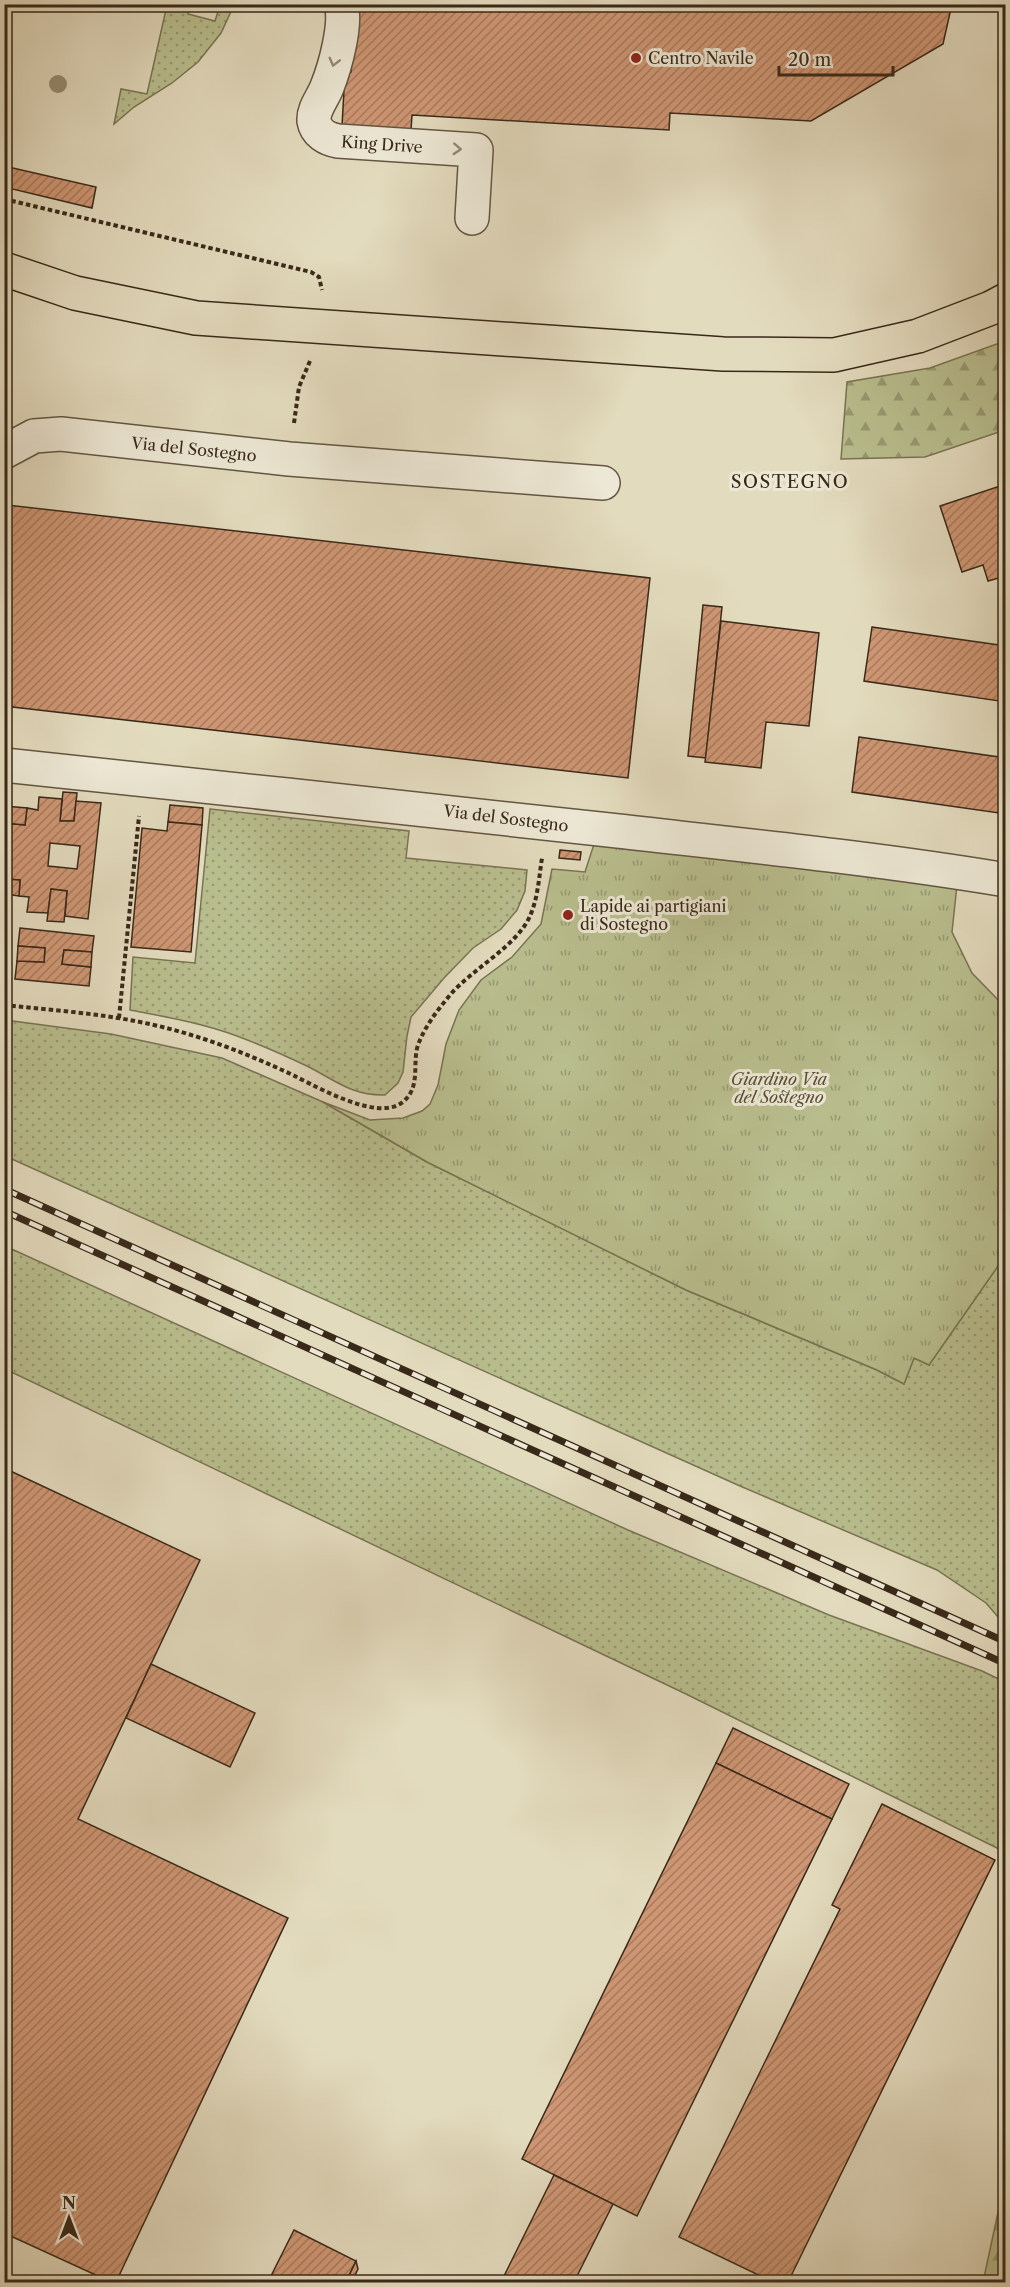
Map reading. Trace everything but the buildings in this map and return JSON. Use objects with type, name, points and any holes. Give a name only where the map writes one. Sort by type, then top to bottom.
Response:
[{"type":"highway","points":[[4,269],[75,293],[196,318],[723,354],[834,355],[918,336],[991,308],[1005,300]]},
{"type":"street","name":"King Drive","points":[[341,4],[342,26],[335,60],[328,86],[315,114],[314,120],[319,131],[331,140],[338,141],[476,150],[472,218]]},
{"type":"street","name":"Via del Sostegno","points":[[4,452],[34,436],[61,434],[289,459],[603,483]]},
{"type":"street","name":"Via del Sostegno","points":[[4,765],[409,807],[805,852],[928,867],[1005,880]]},
{"type":"path","points":[[4,199],[311,272],[319,277],[322,291]]},
{"type":"path","points":[[289,459],[299,387],[313,352]]},
{"type":"path","points":[[119,1018],[140,807]]},
{"type":"path","points":[[4,1005],[119,1018],[179,1031],[218,1043],[354,1103],[378,1109],[392,1107],[404,1101],[413,1088],[417,1048],[433,1015],[459,985],[518,933],[530,917],[536,897],[543,847]]},
{"type":"green space","points":[[167,5],[190,5],[188,14],[215,21],[220,5],[234,5],[221,33],[198,62],[172,83],[134,107],[114,124],[121,89],[147,94]]},
{"type":"green space","points":[[1005,341],[1005,430],[925,457],[841,459],[847,382],[930,368]]},
{"type":"green space","points":[[210,809],[409,831],[406,858],[527,870],[525,891],[517,910],[501,929],[473,948],[411,1017],[403,1072],[398,1083],[385,1095],[354,1090],[309,1067],[224,1031],[130,1010],[133,957],[195,963]]},
{"type":"green space","name":"Giardino Via del Sostegno","points":[[595,841],[957,885],[952,932],[972,973],[1005,1007],[1005,1256],[929,1365],[914,1358],[904,1384],[877,1370],[686,1290],[427,1162],[323,1102],[370,1120],[403,1118],[422,1111],[430,1104],[438,1085],[446,1044],[459,1010],[481,980],[512,957],[541,924],[552,869],[585,872]]},
{"type":"green space","points":[[5,1020],[111,1034],[222,1058],[323,1102],[427,1162],[686,1290],[877,1370],[904,1384],[914,1358],[929,1365],[1005,1256],[1005,1625],[986,1603],[937,1570],[740,1486],[5,1156]]},
{"type":"green space","points":[[5,1246],[628,1530],[829,1615],[982,1671],[1005,1682],[1005,1852],[686,1694],[5,1369]]},
{"type":"green space","points":[[1005,2180],[1005,2282],[983,2282]]},
{"type":"railway","points":[[4,1189],[1006,1642]]},
{"type":"railway","points":[[4,1211],[1006,1664]]},
{"type":"place","name":"Centro Navile","points":[[636,58]]},
{"type":"place","name":"Lapide ai partigiani di Sostegno","points":[[568,915]]},
{"type":"district","name":"SOSTEGNO","points":[[790,482]]}]
